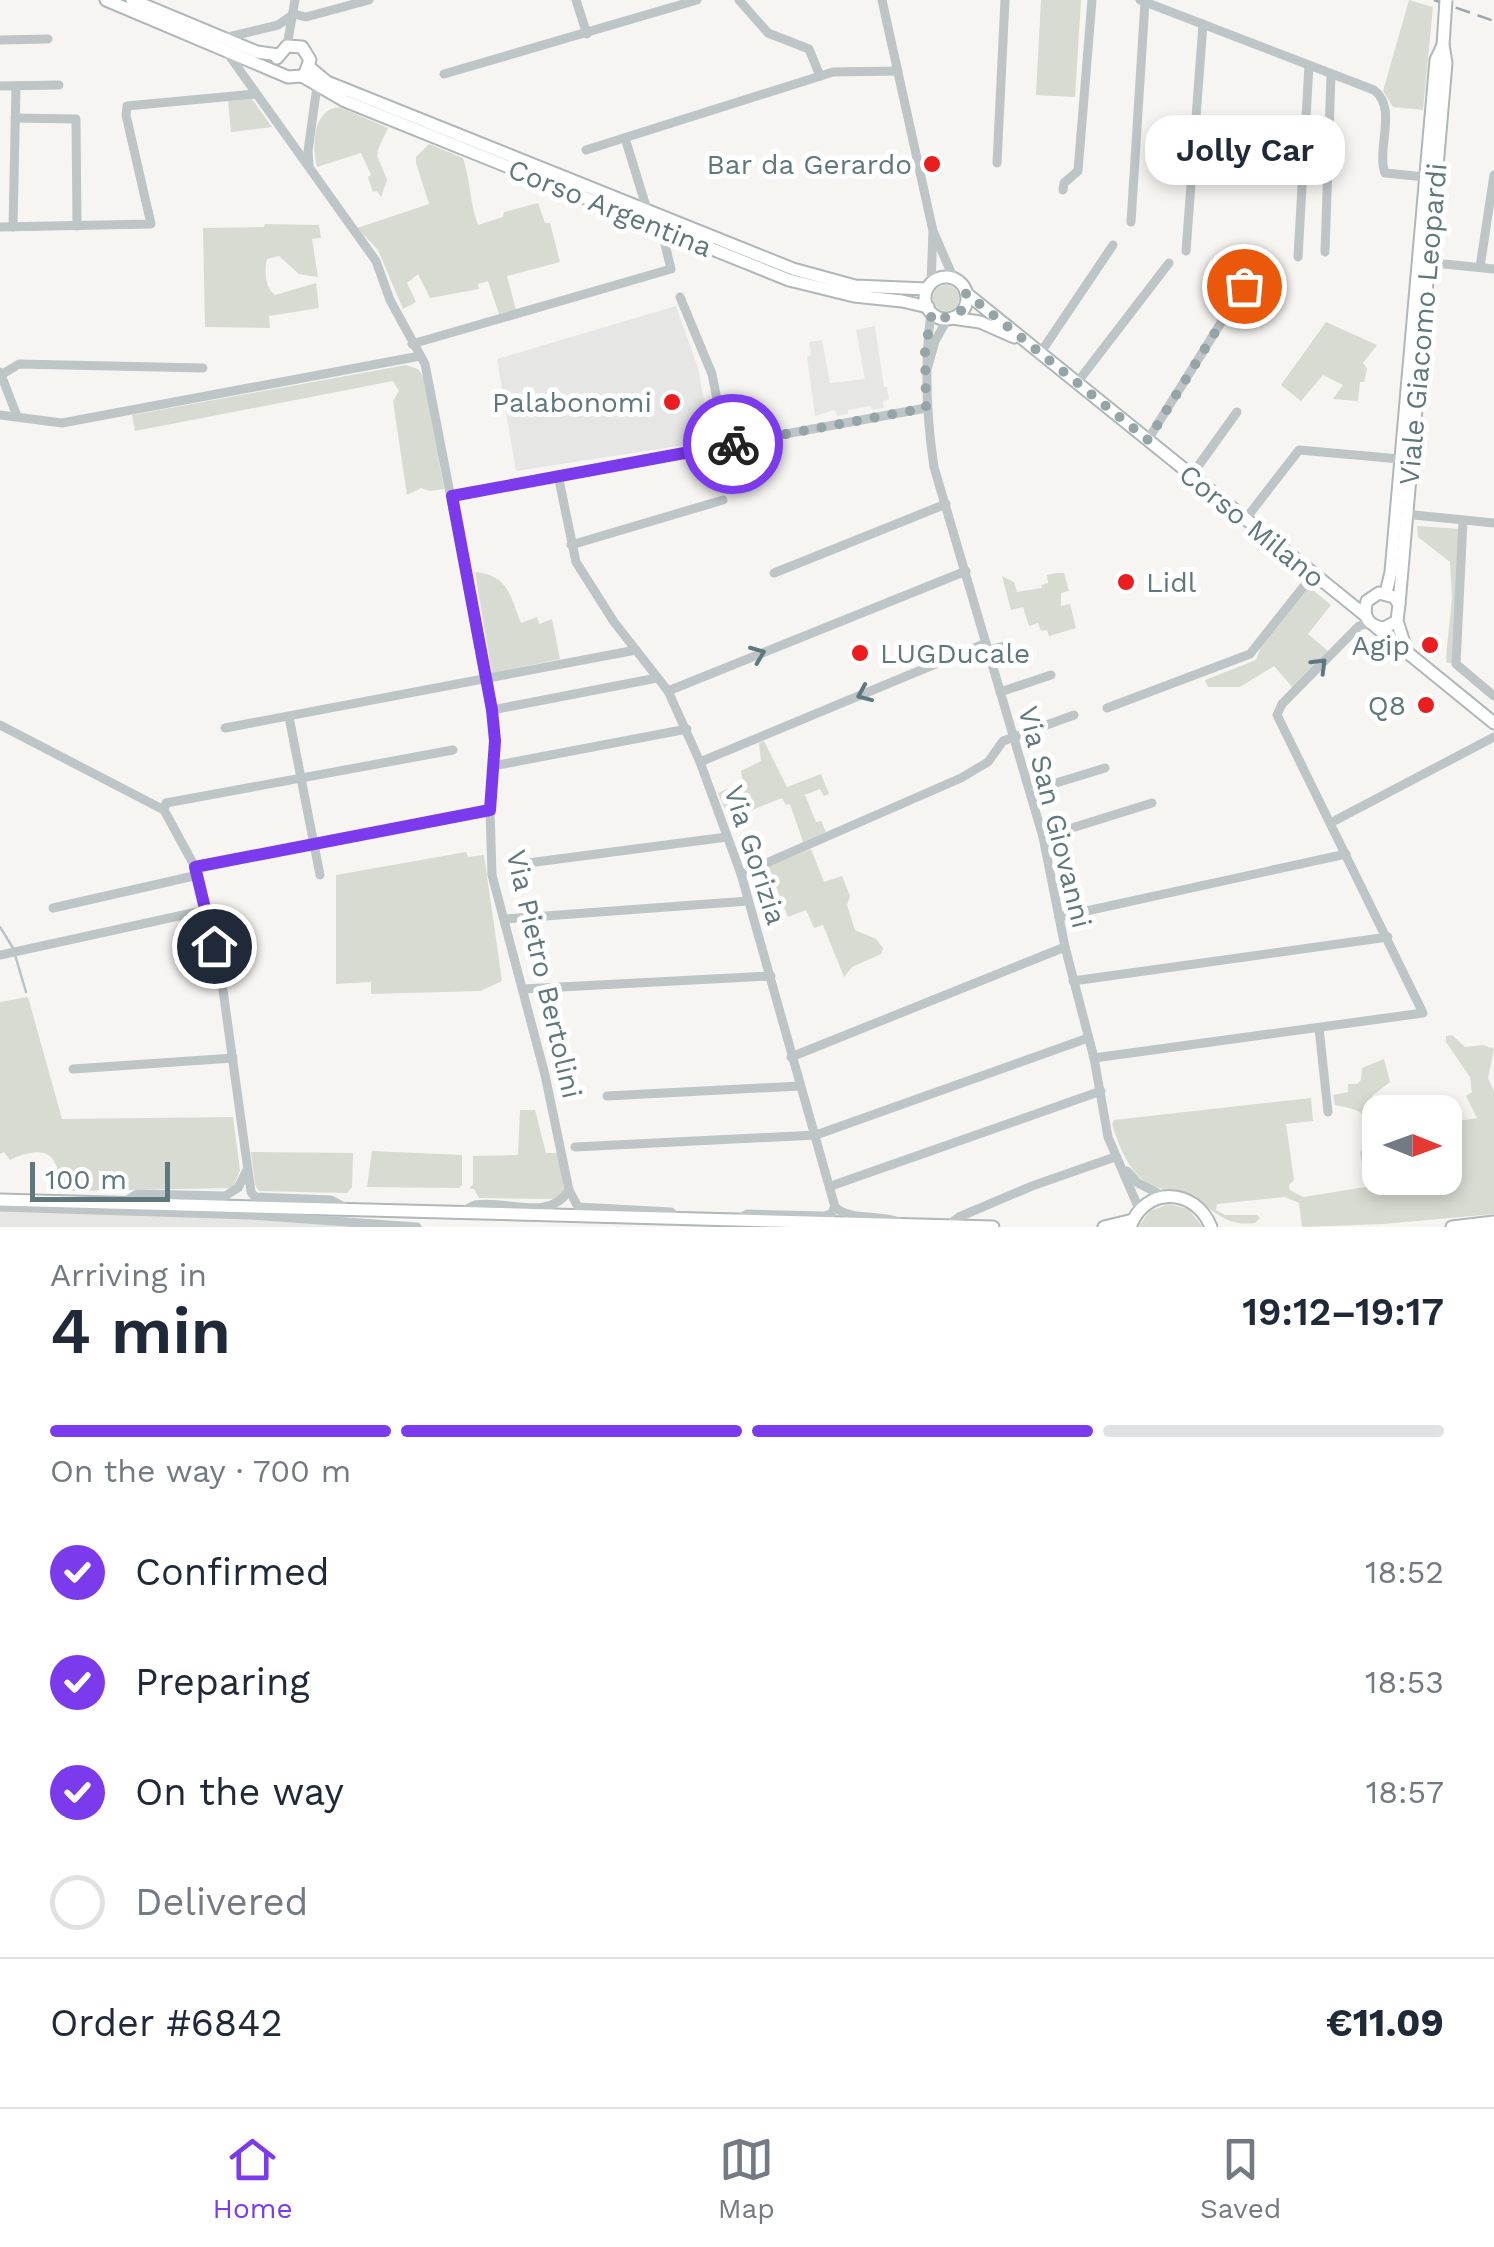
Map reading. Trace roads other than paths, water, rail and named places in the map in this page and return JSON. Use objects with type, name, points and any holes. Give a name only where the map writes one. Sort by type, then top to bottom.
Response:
[{"type":"main road","points":[[106,0],[224,43],[257,52],[302,47],[310,57],[306,72],[291,78],[224,43],[132,0]]},
{"type":"main road","name":"Viale Giacomo Leopardi","points":[[1399,604],[1400,459],[1446,63],[1446,0]]},
{"type":"main road","name":"Viale Giacomo Leopardi","points":[[1386,593],[1401,514],[1422,262],[1425,177],[1436,60],[1443,45]]},
{"type":"main road","points":[[280,72],[283,51]]},
{"type":"main road","name":"Corso Argentina","points":[[306,72],[317,86],[345,101],[655,220],[814,276],[877,288],[929,286],[942,277],[954,278]]},
{"type":"main road","name":"Corso Argentina","points":[[306,72],[812,288],[902,300],[950,318]]},
{"type":"main road","points":[[950,318],[964,308],[966,293],[954,278]]},
{"type":"main road","points":[[929,286],[930,310]]},
{"type":"main road","name":"Corso Milano","points":[[966,293],[1494,723]]},
{"type":"main road","name":"Corso Milano","points":[[950,318],[980,322],[1020,340]]},
{"type":"main road","points":[[1386,593],[1399,604],[1397,621],[1408,655]]},
{"type":"main road","name":"Corso Milano","points":[[1343,599],[1367,601],[1386,593]]},
{"type":"main road","points":[[1367,601],[1370,622],[1384,628],[1397,621]]},
{"type":"main road","points":[[1104,1227],[1134,1219],[1148,1201],[1163,1196],[1194,1203],[1210,1224],[1226,1227]]},
{"type":"main road","points":[[0,1203],[124,1202],[251,1216],[346,1209],[842,1226],[993,1227]]},
{"type":"main road","points":[[1452,1227],[1494,1222]]},
{"type":"street","points":[[283,51],[294,18],[295,0]]},
{"type":"street","points":[[224,43],[294,18],[369,0]]},
{"type":"street","points":[[576,0],[587,34]]},
{"type":"street","points":[[444,74],[697,0]]},
{"type":"street","points":[[739,0],[768,33],[809,50],[820,76]]},
{"type":"street","points":[[882,0],[933,231],[954,278]]},
{"type":"street","points":[[998,163],[1005,0]]},
{"type":"street","points":[[1063,190],[1064,182],[1078,170],[1092,0]]},
{"type":"street","points":[[1131,222],[1142,1],[1382,96],[1385,173],[1425,177]]},
{"type":"street","points":[[294,18],[302,47]]},
{"type":"street","points":[[1186,252],[1203,24]]},
{"type":"street","points":[[0,40],[48,39]]},
{"type":"street","name":"Via Pietro Bertolini","points":[[224,43],[254,94],[376,261],[412,344],[425,364],[492,710],[492,876],[568,1190]]},
{"type":"street","points":[[1298,257],[1309,65]]},
{"type":"street","points":[[586,150],[833,72],[898,71]]},
{"type":"street","points":[[1324,252],[1330,74]]},
{"type":"street","points":[[0,86],[59,85]]},
{"type":"street","points":[[14,227],[16,86]]},
{"type":"street","points":[[314,177],[308,151],[317,86]]},
{"type":"street","points":[[0,227],[151,224],[126,115],[128,106],[254,94]]},
{"type":"street","points":[[15,118],[76,119],[77,226]]},
{"type":"street","points":[[412,344],[670,269],[625,138]]},
{"type":"street","points":[[1480,267],[1494,175]]},
{"type":"street","points":[[929,286],[933,231]]},
{"type":"street","points":[[1039,355],[1112,245]]},
{"type":"street","points":[[1422,262],[1494,268]]},
{"type":"street","points":[[1076,384],[1169,263]]},
{"type":"street","points":[[1148,440],[1244,286]]},
{"type":"street","points":[[680,297],[712,374],[726,445]]},
{"type":"street","name":"Via San Giovanni","points":[[930,310],[925,350],[926,408],[934,467],[1042,836],[1065,948],[1094,1058],[1105,1125],[1134,1219]]},
{"type":"street","name":"Via San Giovanni","points":[[926,373],[935,341],[950,318]]},
{"type":"street","points":[[0,415],[62,423],[420,356]]},
{"type":"street","points":[[18,416],[1,373],[20,364],[203,368]]},
{"type":"street","points":[[452,496],[926,408]]},
{"type":"street","points":[[1191,476],[1237,412]]},
{"type":"street","points":[[1244,521],[1299,450],[1400,459]]},
{"type":"street","name":"Via Gorizia","points":[[558,476],[576,562],[614,622],[668,691],[700,762],[741,874],[835,1207]]},
{"type":"street","points":[[571,544],[724,500]]},
{"type":"street","points":[[774,574],[946,504]]},
{"type":"street","points":[[1401,514],[1494,524]]},
{"type":"street","points":[[1464,520],[1456,664],[1494,696]]},
{"type":"street","points":[[668,691],[966,571]]},
{"type":"street","points":[[1106,708],[1250,654],[1312,576]]},
{"type":"street","points":[[1094,1058],[1423,1014],[1277,715],[1282,704],[1360,626],[1370,622]]},
{"type":"street","points":[[700,762],[987,646],[1010,645]]},
{"type":"street","points":[[224,728],[636,650]]},
{"type":"street","points":[[1000,692],[1051,675]]},
{"type":"street","points":[[492,710],[657,678]]},
{"type":"street","points":[[289,716],[320,875]]},
{"type":"street","points":[[741,874],[961,778],[988,762],[1004,741],[1074,716]]},
{"type":"street","points":[[0,725],[164,810],[196,871],[206,910],[222,983],[246,1172],[255,1197],[332,1200],[346,1209]]},
{"type":"street","points":[[493,766],[687,730]]},
{"type":"street","points":[[1336,820],[1493,742]]},
{"type":"street","points":[[164,810],[166,803],[453,750]]},
{"type":"street","points":[[1030,791],[1105,768]]},
{"type":"street","points":[[1042,836],[1152,803]]},
{"type":"street","points":[[54,908],[315,844],[490,810]]},
{"type":"street","points":[[528,863],[727,837]]},
{"type":"street","points":[[1059,917],[1346,854]]},
{"type":"street","points":[[504,920],[748,901]]},
{"type":"street","points":[[0,956],[206,910]]},
{"type":"street","points":[[1073,981],[1388,937]]},
{"type":"street","points":[[791,1057],[1065,948]]},
{"type":"street","points":[[522,989],[771,976]]},
{"type":"street","points":[[1319,1028],[1328,1112]]},
{"type":"street","points":[[576,1147],[816,1135],[1088,1038]]},
{"type":"street","points":[[73,1069],[233,1058]]},
{"type":"street","points":[[607,1096],[800,1086]]},
{"type":"street","points":[[831,1186],[1101,1092]]},
{"type":"street","points":[[947,1226],[959,1217],[1032,1186],[1115,1157],[1138,1183],[1163,1196]]},
{"type":"street","points":[[124,1202],[137,1194],[225,1196],[238,1188],[246,1172]]},
{"type":"street","points":[[460,1213],[475,1205],[547,1207],[563,1200],[568,1190]]},
{"type":"street","points":[[568,1190],[578,1207],[671,1212],[681,1220]]},
{"type":"street","points":[[0,1203],[417,1227]]},
{"type":"street","points":[[736,1222],[747,1214],[824,1216],[835,1207],[843,1214],[886,1217],[909,1226]]},
{"type":"waterway","points":[[0,927],[13,948]]},
{"type":"waterway","points":[[15,955],[26,992]]},
{"type":"railway","points":[[1434,0],[1494,21]]},
{"type":"place","name":"Bar da Gerardo","points":[[932,164]]},
{"type":"place","name":"Jolly Car","points":[[1244,286]]},
{"type":"place","name":"Palabonomi","points":[[672,402]]},
{"type":"place","name":"Lidl","points":[[1126,582]]},
{"type":"place","name":"Agip","points":[[1430,645]]},
{"type":"place","name":"LUGDucale","points":[[860,653]]},
{"type":"place","name":"Q8","points":[[1426,705]]}]
